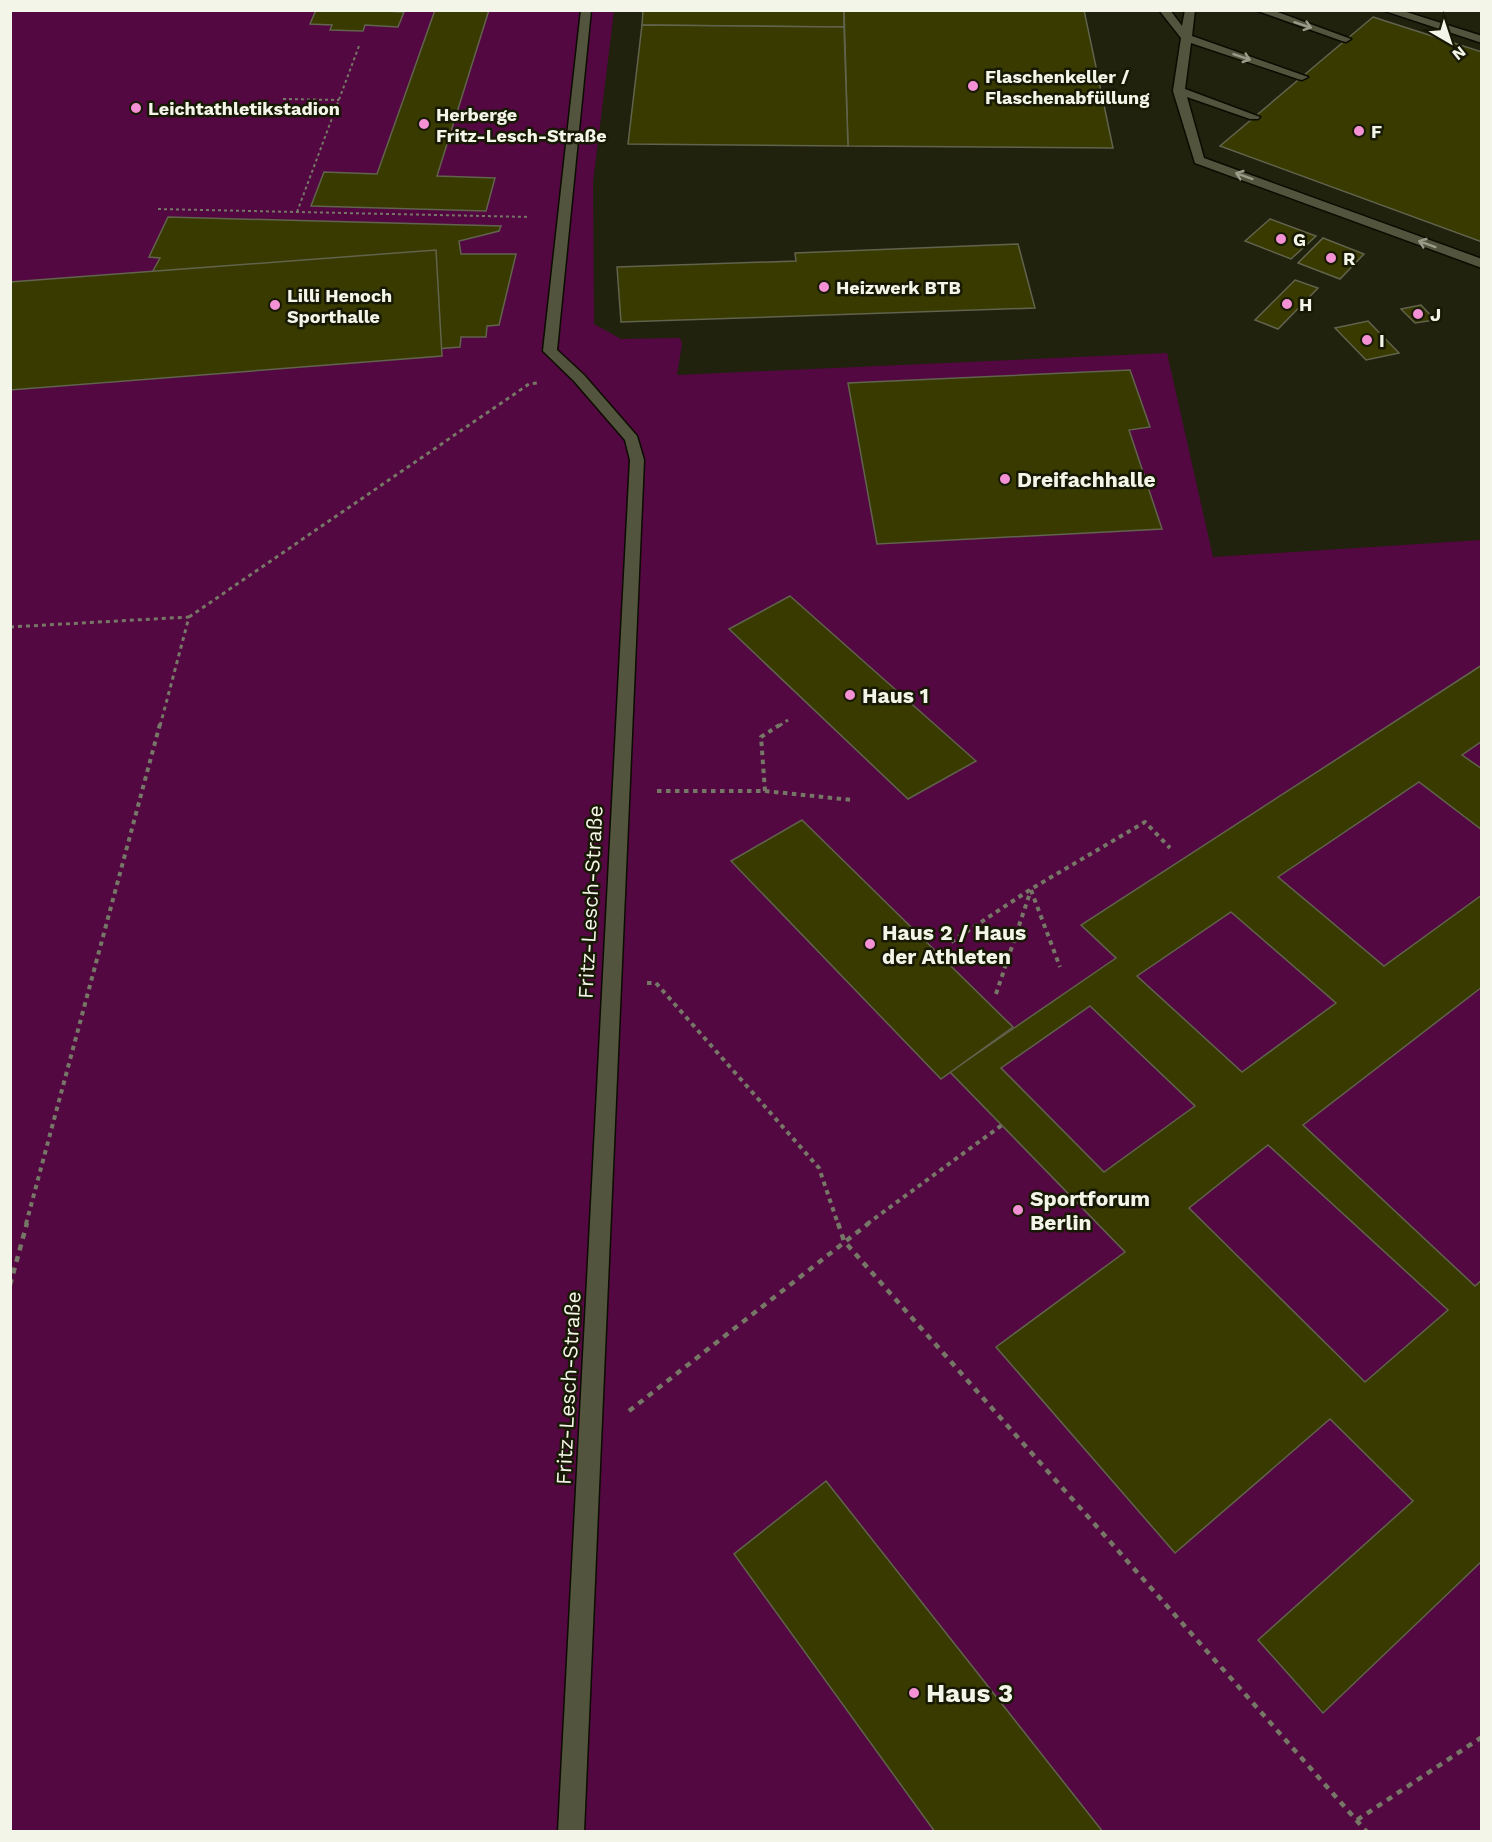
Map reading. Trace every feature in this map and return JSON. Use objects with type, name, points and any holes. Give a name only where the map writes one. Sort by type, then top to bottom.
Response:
[{"type":"street","name":"Fritz-Lesch-Straße","points":[[571,1832],[610,982],[637,460],[632,439],[579,378],[550,351],[586,10]]},
{"type":"street","points":[[1164,10],[1186,38],[1302,77]]},
{"type":"street","points":[[1190,10],[1179,92],[1199,160],[1482,264]]},
{"type":"street","points":[[1260,10],[1347,39]]},
{"type":"street","points":[[1387,10],[1482,40]]},
{"type":"street","points":[[1179,92],[1254,117]]},
{"type":"path","points":[[297,212],[359,46]]},
{"type":"path","points":[[283,99],[339,100]]},
{"type":"path","points":[[158,208],[484,218],[564,217]]},
{"type":"path","points":[[10,627],[189,617],[529,384],[579,378]]},
{"type":"path","points":[[10,1285],[189,617]]},
{"type":"path","points":[[765,791],[761,737],[788,720]]},
{"type":"path","points":[[620,790],[765,791],[852,800]]},
{"type":"path","points":[[951,942],[1031,889],[1145,822],[1170,848]]},
{"type":"path","points":[[1031,889],[1060,967]]},
{"type":"path","points":[[996,994],[1031,889]]},
{"type":"path","points":[[610,982],[656,983],[819,1168],[844,1240],[1367,1832]]},
{"type":"path","points":[[590,1442],[844,1240],[1002,1125]]},
{"type":"path","points":[[1357,1821],[1482,1737]]},
{"type":"shaded area","name":"Sportforum Berlin","points":[[11,11],[614,11],[593,182],[594,324],[621,339],[680,338],[682,344],[677,375],[1167,353],[1213,557],[1481,540],[1481,1831],[11,1832]]},
{"type":"building","points":[[316,10],[404,12],[398,27],[365,25],[363,31],[330,30],[332,25],[310,24]]},
{"type":"building","name":"Herberge Fritz-Lesch-Straße","points":[[435,10],[489,10],[437,176],[495,178],[486,211],[311,206],[324,172],[377,174]]},
{"type":"building","points":[[643,10],[844,10],[844,27],[642,25]]},
{"type":"building","name":"Flaschenkeller / Flaschenabfüllung","points":[[844,10],[1084,10],[1113,148],[848,146]]},
{"type":"building","name":"F","points":[[1373,17],[1482,52],[1482,242],[1220,146]]},
{"type":"building","points":[[642,25],[844,27],[848,146],[628,144]]},
{"type":"building","name":"Lilli Henoch Sporthalle","points":[[168,217],[501,226],[499,231],[459,241],[461,254],[516,254],[499,325],[487,326],[486,337],[461,337],[460,347],[32,381],[50,286],[149,278],[160,258],[149,257]]},
{"type":"building","name":"G","points":[[1270,219],[1316,236],[1291,259],[1245,241]]},
{"type":"building","name":"R","points":[[1323,238],[1364,254],[1340,279],[1298,263]]},
{"type":"building","name":"Heizwerk BTB","points":[[1018,244],[1035,308],[621,322],[617,267],[796,261],[795,253]]},
{"type":"building","name":"Lilli Henoch Sporthalle","points":[[436,250],[442,356],[10,390],[10,282]]},
{"type":"building","name":"H","points":[[1295,280],[1318,288],[1278,329],[1255,320]]},
{"type":"building","name":"J","points":[[1421,305],[1435,320],[1415,323],[1401,309]]},
{"type":"building","name":"I","points":[[1368,321],[1399,353],[1366,360],[1335,328]]},
{"type":"building","name":"Dreifachhalle","points":[[1130,370],[1150,427],[1129,430],[1162,529],[877,544],[848,383]]},
{"type":"building","name":"Haus 1","points":[[790,596],[976,761],[908,799],[729,629]]},
{"type":"building","points":[[1482,665],[1482,741],[1462,755],[1482,769],[1482,830],[1419,782],[1278,877],[1384,966],[1482,895],[1482,987],[1303,1125],[1475,1286],[1482,1280],[1482,1561],[1323,1713],[1258,1640],[1413,1501],[1330,1419],[1175,1553],[996,1347],[1125,1252],[950,1072],[1116,958],[1081,925]],"holes":[[[1231,912],[1336,1003],[1242,1072],[1137,976]],[[1090,1006],[1195,1106],[1104,1172],[1001,1068]],[[1268,1145],[1448,1310],[1365,1382],[1189,1208]]]},
{"type":"building","name":"Haus 2 / Haus der Athleten","points":[[802,820],[1013,1027],[941,1079],[731,861]]},
{"type":"building","name":"Haus 3","points":[[826,1481],[1103,1832],[935,1832],[734,1554]]},
{"type":"place","name":"Flaschenkeller / Flaschenabfüllung","points":[[973,86]]},
{"type":"place","name":"Leichtathletikstadion","points":[[136,108]]},
{"type":"place","name":"Herberge Fritz-Lesch-Straße","points":[[424,124]]},
{"type":"place","name":"F","points":[[1359,131]]},
{"type":"place","name":"G","points":[[1281,239]]},
{"type":"place","name":"R","points":[[1331,258]]},
{"type":"place","name":"Heizwerk BTB","points":[[824,287]]},
{"type":"place","name":"H","points":[[1287,304]]},
{"type":"place","name":"Lilli Henoch Sporthalle","points":[[275,305]]},
{"type":"place","name":"J","points":[[1418,314]]},
{"type":"place","name":"I","points":[[1367,340]]},
{"type":"place","name":"Dreifachhalle","points":[[1005,479]]},
{"type":"place","name":"Haus 1","points":[[850,695]]},
{"type":"place","name":"Haus 2 / Haus der Athleten","points":[[870,944]]},
{"type":"place","name":"Sportforum Berlin","points":[[1018,1210]]},
{"type":"place","name":"Haus 3","points":[[914,1693]]}]
